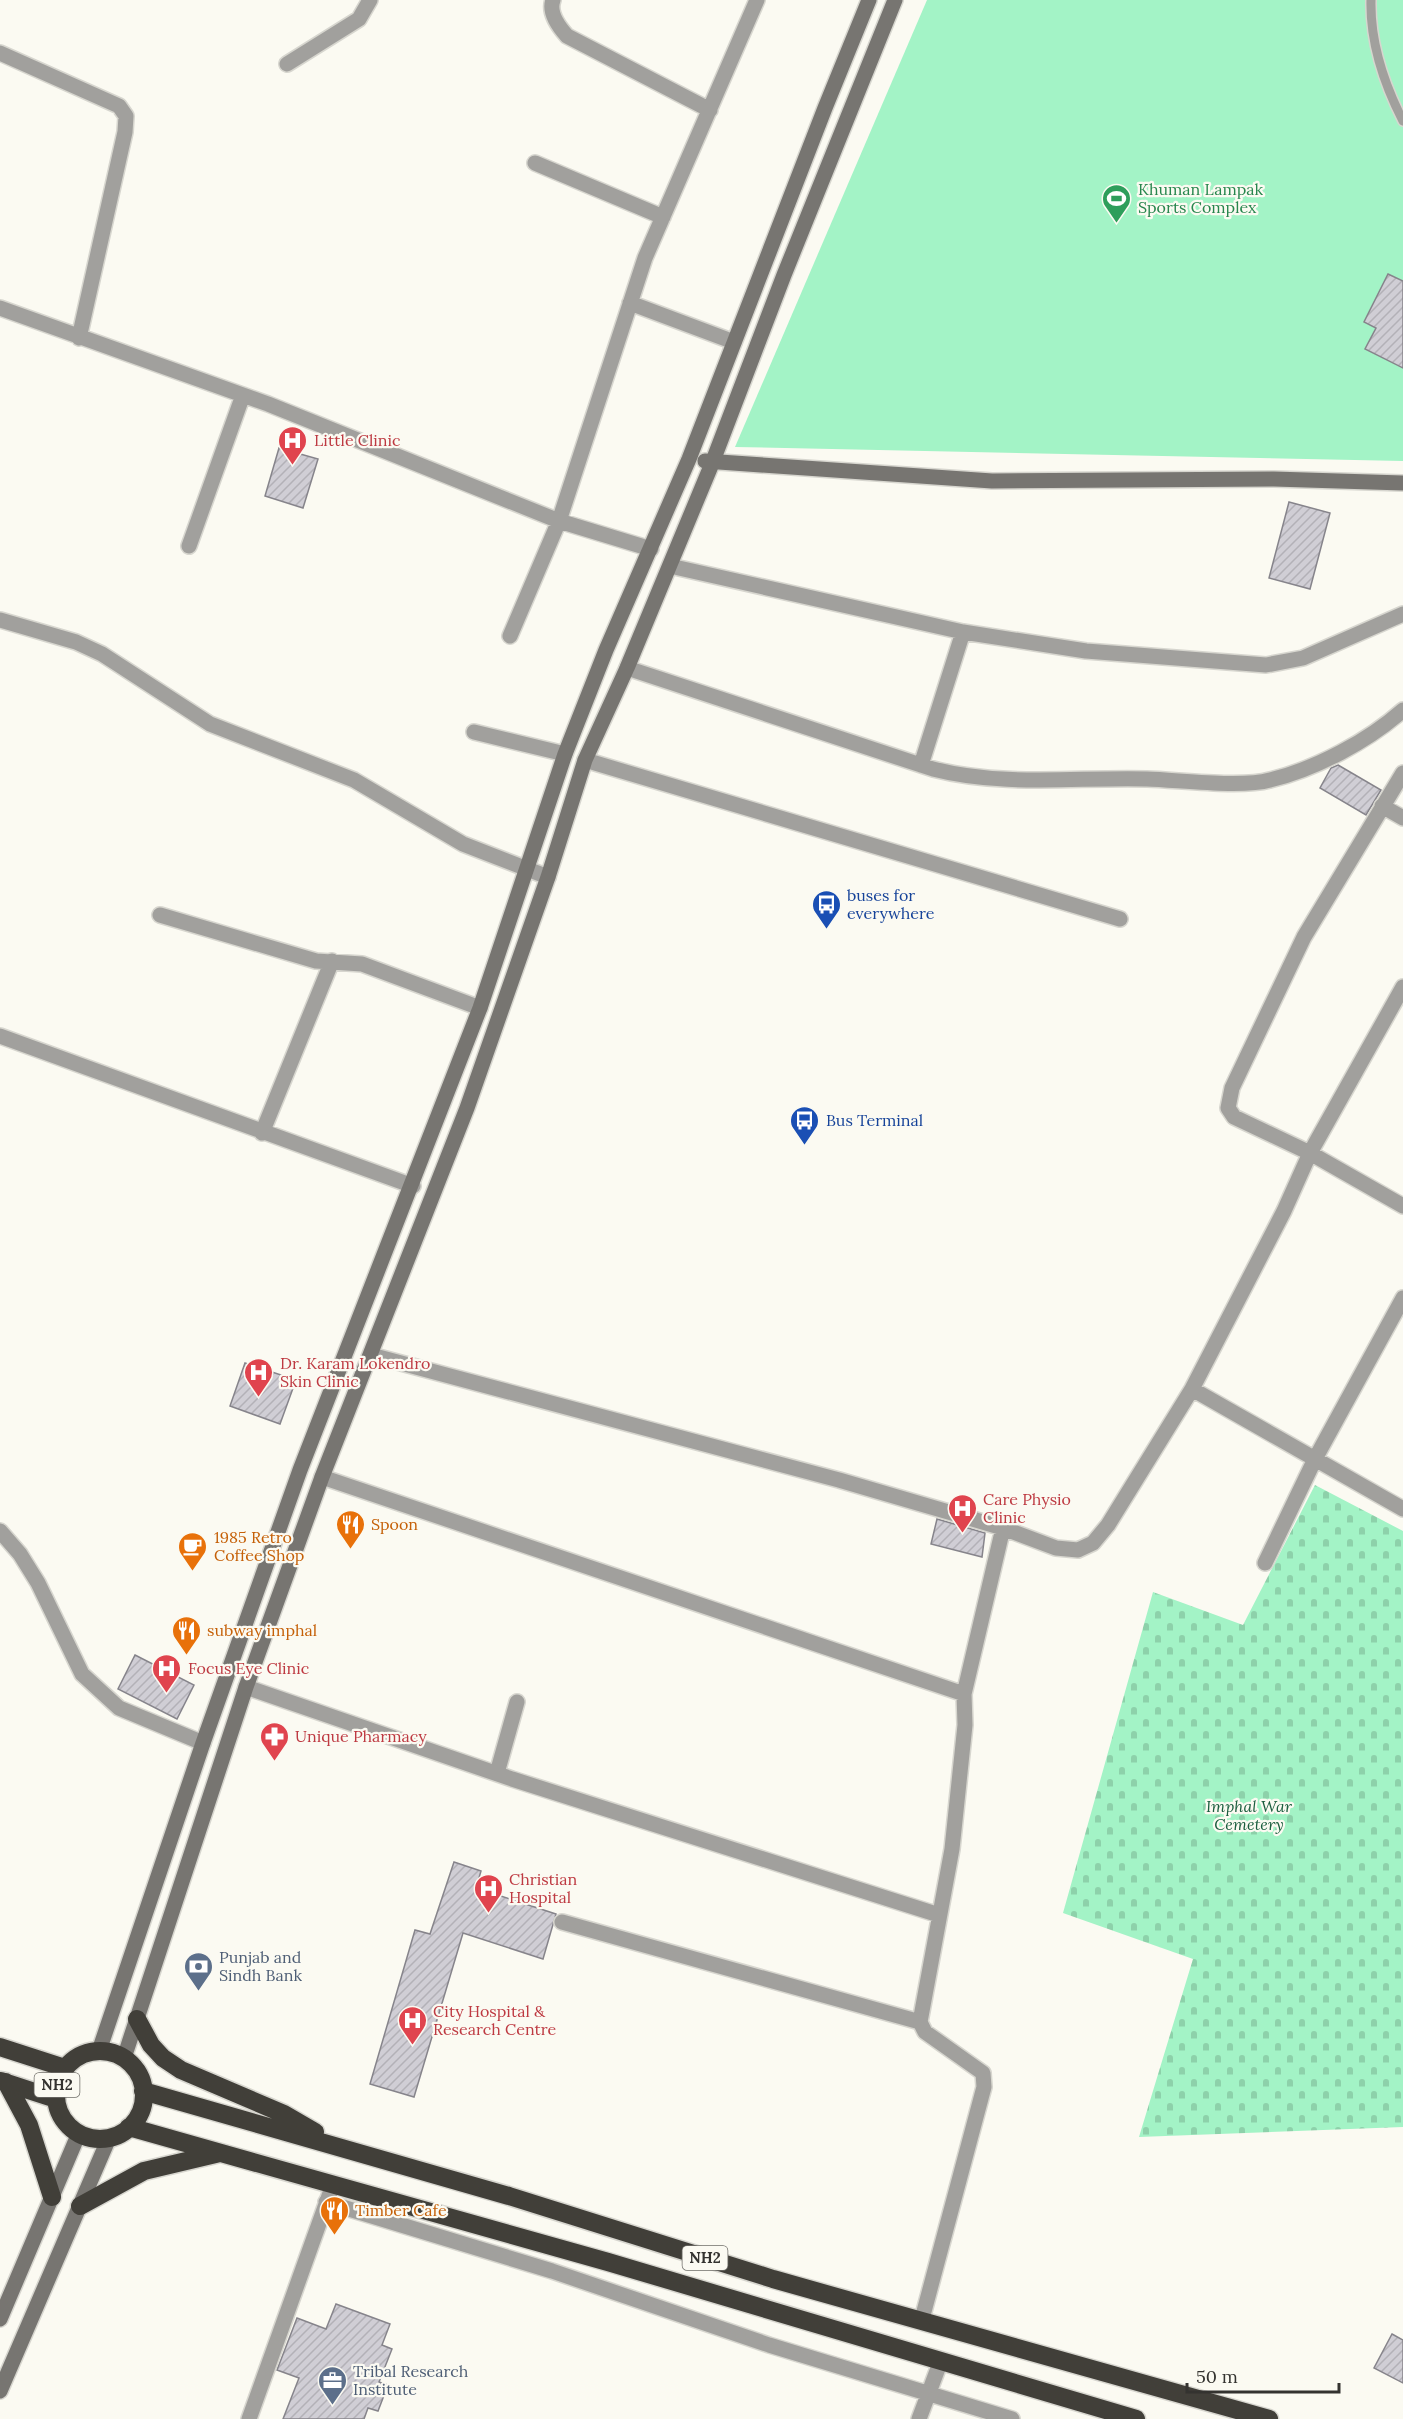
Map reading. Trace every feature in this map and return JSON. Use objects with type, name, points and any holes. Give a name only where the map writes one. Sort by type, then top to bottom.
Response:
[{"type":"highway","points":[[137,2019],[151,2045],[162,2058],[181,2070],[284,2114],[341,2147]]},
{"type":"highway","name":"NH2","points":[[0,2047],[65,2068]]},
{"type":"highway","points":[[79,2133],[93,2138],[109,2138],[129,2127],[142,2104],[143,2091],[140,2078],[124,2058],[99,2051]]},
{"type":"highway","name":"NH2","points":[[79,2133],[68,2125],[60,2113],[56,2099],[58,2082],[65,2068],[86,2053],[99,2051]]},
{"type":"highway","points":[[3,2081],[29,2125],[52,2197]]},
{"type":"highway","name":"NH2","points":[[3,2081],[56,2099]]},
{"type":"highway","name":"NH2","points":[[143,2091],[508,2196],[773,2279],[922,2319],[1269,2419]]},
{"type":"highway","name":"NH2","points":[[129,2127],[333,2183],[1136,2419]]},
{"type":"highway","points":[[80,2206],[144,2171],[221,2152]]},
{"type":"main road","points":[[99,2051],[203,1743],[300,1470],[480,1008],[529,869],[566,754],[606,651],[689,459],[869,0]]},
{"type":"main road","points":[[124,2058],[246,1688],[322,1477],[467,1108],[549,877],[585,760],[670,566],[895,0]]},
{"type":"main road","points":[[689,459],[992,481],[1274,479],[1403,483]]},
{"type":"main road","points":[[387,1248],[409,1256]]},
{"type":"main road","points":[[0,2319],[79,2133]]},
{"type":"main road","points":[[0,2391],[109,2138]]},
{"type":"street","points":[[287,64],[359,19],[370,0]]},
{"type":"street","points":[[510,636],[559,521],[645,258],[757,0]]},
{"type":"street","points":[[548,2],[556,23],[567,36],[710,110]]},
{"type":"street","points":[[0,53],[119,106],[126,116],[125,132],[79,338]]},
{"type":"street","points":[[535,163],[663,217]]},
{"type":"street","points":[[630,303],[734,342]]},
{"type":"street","points":[[0,308],[243,395],[585,531],[651,549]]},
{"type":"street","points":[[189,546],[243,395]]},
{"type":"street","points":[[670,566],[963,632],[1086,651],[1266,665],[1303,658],[1403,614]]},
{"type":"street","points":[[0,620],[76,642],[102,654],[210,724],[354,780],[463,844],[549,877]]},
{"type":"street","points":[[921,765],[963,632]]},
{"type":"street","points":[[627,668],[921,765],[958,776],[1003,780],[1121,779],[1246,783],[1270,780],[1356,744],[1384,728],[1403,710]]},
{"type":"street","points":[[474,732],[566,754]]},
{"type":"street","points":[[585,760],[1120,919]]},
{"type":"street","points":[[1403,773],[1304,938],[1228,1098],[1228,1108],[1234,1117],[1310,1153],[1403,1206]]},
{"type":"street","points":[[1382,806],[1403,818]]},
{"type":"street","points":[[160,915],[305,958],[362,964],[480,1008]]},
{"type":"street","points":[[262,1133],[332,962]]},
{"type":"street","points":[[371,1355],[838,1480],[1003,1528],[1056,1548],[1078,1550],[1093,1543],[1108,1526],[1192,1389],[1284,1211],[1310,1153],[1403,987]]},
{"type":"street","points":[[0,1036],[412,1186]]},
{"type":"street","points":[[1265,1563],[1315,1459],[1403,1298]]},
{"type":"street","points":[[1192,1389],[1403,1509]]},
{"type":"street","points":[[322,1477],[964,1694]]},
{"type":"street","points":[[922,2319],[984,2087],[983,2073],[925,2032],[920,2022],[952,1849],[965,1725],[964,1694],[1003,1528]]},
{"type":"street","points":[[0,1531],[20,1554],[38,1582],[82,1674],[119,1708],[203,1743]]},
{"type":"street","points":[[246,1688],[497,1773],[939,1916]]},
{"type":"street","points":[[497,1773],[517,1702]]},
{"type":"street","points":[[562,1922],[920,2022]]},
{"type":"street","points":[[249,2419],[333,2183]]},
{"type":"street","points":[[326,2202],[552,2271],[769,2345],[1012,2419]]},
{"type":"street","points":[[919,2419],[940,2363]]},
{"type":"lane","points":[[1371,0],[1376,51],[1387,86],[1403,121]]},
{"type":"green space","name":"Khuman Lampak Sports Complex","points":[[927,0],[1403,0],[1403,461],[735,447]]},
{"type":"green space","name":"Imphal War Cemetery","points":[[1315,1485],[1403,1531],[1403,2127],[1139,2137],[1193,1959],[1063,1913],[1153,1592],[1243,1625]]},
{"type":"building","points":[[1388,274],[1403,281],[1403,368],[1365,349],[1376,328],[1364,322]]},
{"type":"building","points":[[279,448],[318,459],[303,508],[265,496]]},
{"type":"building","points":[[1289,502],[1330,513],[1310,589],[1269,578]]},
{"type":"building","points":[[1338,765],[1381,790],[1366,815],[1320,788],[1331,768]]},
{"type":"building","points":[[245,1363],[296,1380],[280,1424],[230,1406]]},
{"type":"building","points":[[937,1519],[985,1533],[982,1557],[931,1544]]},
{"type":"building","points":[[135,1655],[194,1685],[177,1719],[118,1689]]},
{"type":"building","points":[[454,1862],[481,1871],[476,1888],[556,1914],[543,1959],[463,1933],[414,2097],[370,2084],[415,1930],[430,1934]]},
{"type":"building","points":[[336,2304],[390,2324],[382,2345],[392,2349],[379,2382],[388,2385],[378,2411],[368,2408],[364,2419],[283,2419],[299,2378],[277,2370],[297,2318],[326,2329]]},
{"type":"building","points":[[1392,2334],[1403,2340],[1403,2383],[1374,2368]]},
{"type":"place","name":"Khuman Lampak Sports Complex","points":[[1117,224]]},
{"type":"place","name":"Little Clinic","points":[[293,466]]},
{"type":"place","name":"buses for everywhere","points":[[826,930]]},
{"type":"place","name":"Bus Terminal","points":[[805,1146]]},
{"type":"place","name":"Dr. Karam Lokendro Skin Clinic","points":[[259,1398]]},
{"type":"place","name":"Care Physio Clinic","points":[[962,1534]]},
{"type":"place","name":"Spoon","points":[[350,1550]]},
{"type":"place","name":"1985 Retro Coffee Shop","points":[[193,1572]]},
{"type":"place","name":"subway imphal","points":[[186,1656]]},
{"type":"place","name":"Focus Eye Clinic","points":[[167,1694]]},
{"type":"place","name":"Unique Pharmacy","points":[[274,1762]]},
{"type":"place","name":"Christian Hospital","points":[[488,1914]]},
{"type":"place","name":"Punjab and Sindh Bank","points":[[198,1992]]},
{"type":"place","name":"City Hospital & Research Centre","points":[[412,2046]]},
{"type":"place","name":"Timber Cafe","points":[[334,2236]]},
{"type":"place","name":"Tribal Research Institute","points":[[332,2406]]}]
